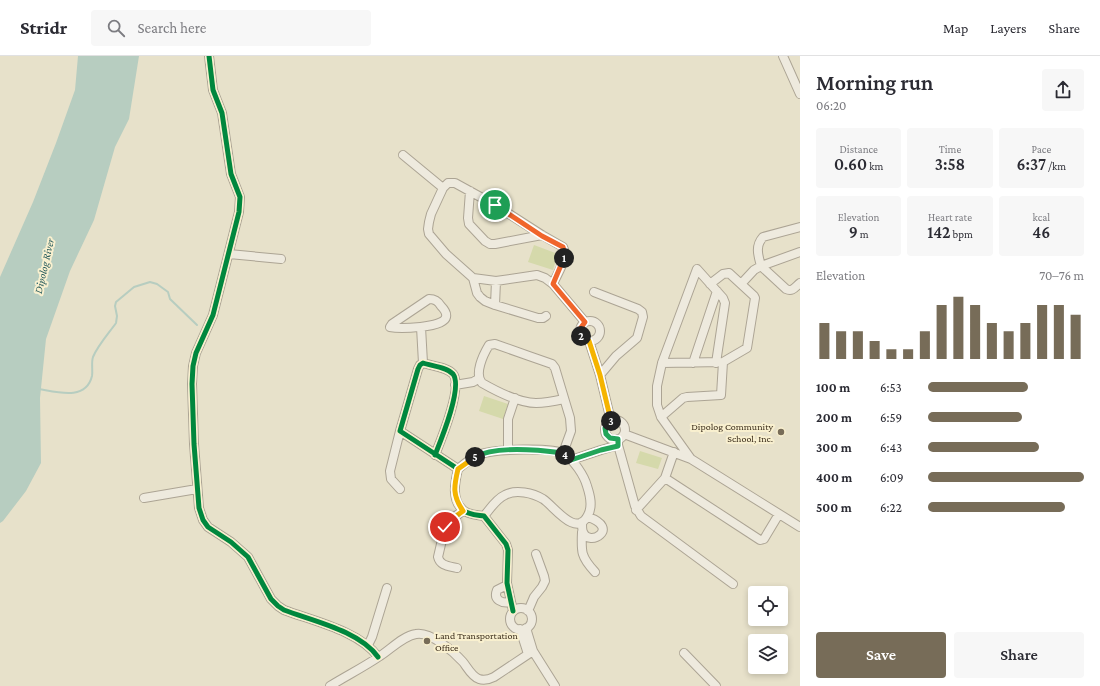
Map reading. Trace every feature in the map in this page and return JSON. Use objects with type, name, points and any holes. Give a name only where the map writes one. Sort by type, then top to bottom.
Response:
[{"type":"street","points":[[209,56],[213,90],[222,113],[232,174],[240,203],[240,212],[213,315],[196,353],[193,366],[192,384],[199,508],[203,520],[208,527],[231,542],[248,557],[271,599],[278,606],[341,631],[368,645],[378,657]]},
{"type":"street","points":[[783,56],[800,94]]},
{"type":"street","points":[[403,155],[443,188]]},
{"type":"street","points":[[546,316],[543,318],[538,318],[485,301],[477,292],[473,278],[446,254],[429,234],[428,222],[443,188],[451,182],[455,183],[495,205],[542,236],[563,247],[565,250],[564,257],[553,284]]},
{"type":"street","points":[[470,191],[469,224],[485,241],[490,244],[495,244],[542,236]]},
{"type":"street","points":[[800,227],[763,237],[759,241],[758,246],[761,266],[786,289],[790,291],[800,283]]},
{"type":"street","points":[[741,284],[754,270],[761,266],[800,252]]},
{"type":"street","points":[[229,254],[281,259]]},
{"type":"street","points":[[661,417],[687,397],[720,396],[720,362],[725,303],[723,298],[698,269],[696,269],[662,363],[657,386],[657,405],[661,417],[691,459]]},
{"type":"street","points":[[662,363],[720,362],[745,349],[748,345],[755,298],[728,273],[710,284]]},
{"type":"street","points":[[473,278],[496,281],[537,275],[545,278],[553,284],[585,322]]},
{"type":"street","points":[[494,305],[496,281]]},
{"type":"street","points":[[693,363],[717,291]]},
{"type":"street","points":[[594,292],[638,309],[644,316],[637,338],[616,356],[600,375]]},
{"type":"street","points":[[429,299],[438,301],[445,312],[446,317],[444,321],[439,324],[421,327],[392,328],[390,326],[429,299]]},
{"type":"street","points":[[590,321],[599,328],[599,334],[596,338],[589,341],[580,335],[581,326],[585,322],[590,321]]},
{"type":"street","points":[[421,327],[423,364]]},
{"type":"street","points":[[589,341],[600,375],[611,421]]},
{"type":"street","points":[[478,379],[485,351],[489,345],[495,344],[552,364],[555,368],[570,418],[571,431],[563,453]]},
{"type":"street","points":[[423,364],[446,370],[452,374],[456,381],[448,421],[435,455]]},
{"type":"street","points":[[400,489],[391,479],[390,471],[418,369],[420,365],[423,364]]},
{"type":"street","points":[[455,385],[473,382],[478,379]]},
{"type":"street","points":[[478,379],[485,385],[528,403],[564,399]]},
{"type":"street","points":[[508,450],[508,419],[515,398]]},
{"type":"street","points":[[571,460],[601,450],[620,439],[625,428],[623,423],[616,420],[611,421],[605,428],[606,434],[610,438],[620,439],[674,452],[691,459],[800,527]]},
{"type":"street","points":[[400,431],[458,469]]},
{"type":"street","points":[[620,439],[636,510],[645,520],[733,584]]},
{"type":"street","points":[[514,611],[507,585],[508,550],[506,544],[484,516],[463,511],[455,495],[455,484],[458,469],[469,460],[480,454],[508,450],[544,450],[563,453],[571,460],[587,484],[591,505],[585,519],[582,532],[583,555],[595,572]]},
{"type":"street","points":[[636,510],[665,478],[674,452]]},
{"type":"street","points":[[665,478],[760,540],[764,539],[779,514]]},
{"type":"street","points":[[144,498],[197,489]]},
{"type":"street","points":[[484,516],[497,501],[505,495],[519,492],[538,496],[570,522],[576,524],[585,519],[598,521],[602,525],[603,530],[598,537],[587,537],[582,532]]},
{"type":"street","points":[[457,568],[444,565],[439,561],[438,557],[445,527],[448,522],[463,511]]},
{"type":"street","points":[[528,611],[534,597],[545,581],[536,554]]},
{"type":"street","points":[[507,585],[497,590],[496,596],[498,601],[511,602]]},
{"type":"street","points":[[368,645],[387,588]]},
{"type":"street","points":[[521,608],[528,611],[532,620],[530,625],[523,629],[515,627],[511,622],[511,617],[514,611],[521,608]]},
{"type":"street","points":[[523,629],[531,653],[555,686]]},
{"type":"street","points":[[330,686],[407,638],[417,634],[424,634],[433,638],[450,650],[480,680],[489,680],[531,653]]},
{"type":"street","points":[[684,653],[716,686]]},
{"type":"green space","points":[[534,245],[558,254],[553,270],[528,262]]},
{"type":"green space","points":[[484,396],[508,404],[503,419],[479,411]]},
{"type":"green space","points":[[640,451],[662,458],[658,469],[636,463]]},
{"type":"water","name":"Dipolog River","points":[[78,56],[139,56],[129,119],[115,147],[94,220],[70,271],[46,339],[40,398],[41,463],[26,491],[0,523],[0,277],[33,202],[75,90]]},
{"type":"waterway","points":[[39,389],[70,393],[84,389],[89,384],[92,376],[93,357],[116,323],[116,302],[134,287],[150,282],[157,284],[168,292],[170,299],[197,325]]},
{"type":"cycle path","points":[[209,56],[213,90],[222,113],[231,174],[240,197],[239,212],[213,315],[196,353],[193,366],[192,384],[194,444],[199,508],[203,520],[208,527],[231,542],[248,557],[271,599],[278,606],[284,610],[335,628],[360,640],[378,657]]},
{"type":"cycle path","points":[[435,455],[438,448],[442,438],[450,414],[455,390],[455,381],[453,374],[447,370],[423,363],[418,369],[400,431],[458,469],[455,496],[459,506],[468,513],[484,516],[506,544],[508,550],[507,583],[513,611]]},
{"type":"place","name":"Dipolog Community School, Inc.","points":[[781,432]]},
{"type":"place","name":"Land Transportation Office","points":[[427,641]]},
{"type":"route","points":[[445,527],[448,522],[463,511],[455,495],[455,484],[458,469],[469,460],[480,454],[508,450],[544,450],[563,453],[571,460],[618,446],[618,439],[612,439],[606,434],[606,425],[611,421],[600,375],[589,341],[580,335],[581,326],[585,322],[553,284],[564,257],[565,250],[563,247],[542,236],[495,205]]}]
